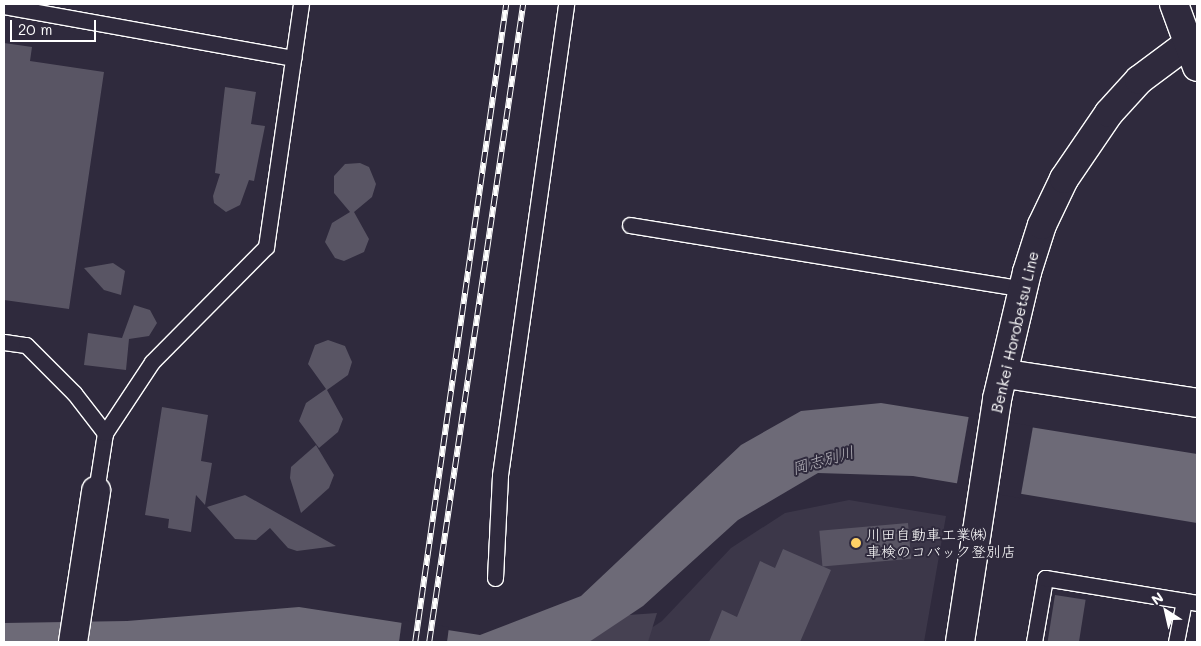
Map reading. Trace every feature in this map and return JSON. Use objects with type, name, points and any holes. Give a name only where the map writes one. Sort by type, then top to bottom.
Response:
[{"type":"main road","points":[[1174,4],[1192,56]]},
{"type":"main road","name":"Benkei Horobetsu Line","points":[[960,642],[980,502],[1002,386],[1023,289],[1042,225],[1064,179],[1115,107],[1139,80],[1192,56]]},
{"type":"main road","points":[[1002,386],[1197,403]]},
{"type":"main road","points":[[73,642],[96,491]]},
{"type":"lane","points":[[96,491],[105,433],[152,362],[266,247],[301,4]]},
{"type":"lane","points":[[495,578],[500,476],[566,4]]},
{"type":"lane","points":[[4,6],[293,58]]},
{"type":"lane","points":[[630,225],[1023,289]]},
{"type":"lane","points":[[4,342],[26,345],[74,393],[105,433]]},
{"type":"lane","points":[[1034,642],[1045,578],[1190,602],[1176,642]]},
{"type":"shaded area","points":[[849,500],[946,516],[924,642],[630,642],[662,621],[731,548],[785,513]]},
{"type":"shaded area","points":[[657,613],[648,642],[564,642],[614,616]]},
{"type":"water","name":"岡志別川","points":[[881,403],[1197,454],[1197,523],[913,476],[818,473],[738,520],[643,606],[589,642],[4,642],[4,623],[127,621],[299,607],[480,635],[581,596],[741,445],[801,411]]},
{"type":"pier","points":[[969,415],[1033,426],[1020,498],[956,487]]},
{"type":"pier","points":[[402,620],[449,627],[447,642],[399,642]]},
{"type":"building","points":[[4,43],[32,47],[30,61],[104,72],[69,309],[4,300]]},
{"type":"building","points":[[225,87],[256,92],[251,124],[265,126],[254,181],[249,180],[240,205],[226,212],[214,203],[213,196],[220,174],[215,173]]},
{"type":"building","points":[[360,163],[369,167],[376,184],[372,197],[354,212],[369,239],[364,252],[344,261],[335,258],[325,242],[332,223],[350,212],[334,193],[334,176],[345,164]]},
{"type":"building","points":[[113,263],[125,271],[121,295],[104,290],[84,268]]},
{"type":"building","points":[[134,305],[150,310],[157,323],[149,336],[129,339],[126,370],[84,365],[88,333],[122,338]]},
{"type":"building","points":[[328,340],[345,346],[352,362],[348,375],[327,390],[343,419],[338,432],[319,448],[299,421],[306,403],[326,389],[308,364],[315,345]]},
{"type":"building","points":[[162,407],[208,415],[201,461],[212,463],[205,505],[196,495],[191,532],[168,528],[169,519],[145,515]]},
{"type":"building","points":[[316,445],[334,475],[329,488],[301,513],[290,478],[291,467]]},
{"type":"building","points":[[245,495],[336,546],[297,551],[288,548],[270,528],[256,540],[235,539],[207,507]]},
{"type":"building","points":[[908,523],[911,559],[822,567],[819,531]]},
{"type":"building","points":[[783,549],[831,570],[800,642],[709,642],[722,610],[737,617],[760,561],[775,568]]},
{"type":"building","points":[[1055,595],[1086,600],[1079,642],[1048,642]]},
{"type":"railway","points":[[415,642],[506,4]]},
{"type":"railway","points":[[429,642],[523,4]]},
{"type":"place","name":"川田自動車工業㈱ 車検のコバック登別店","points":[[856,543]]}]
